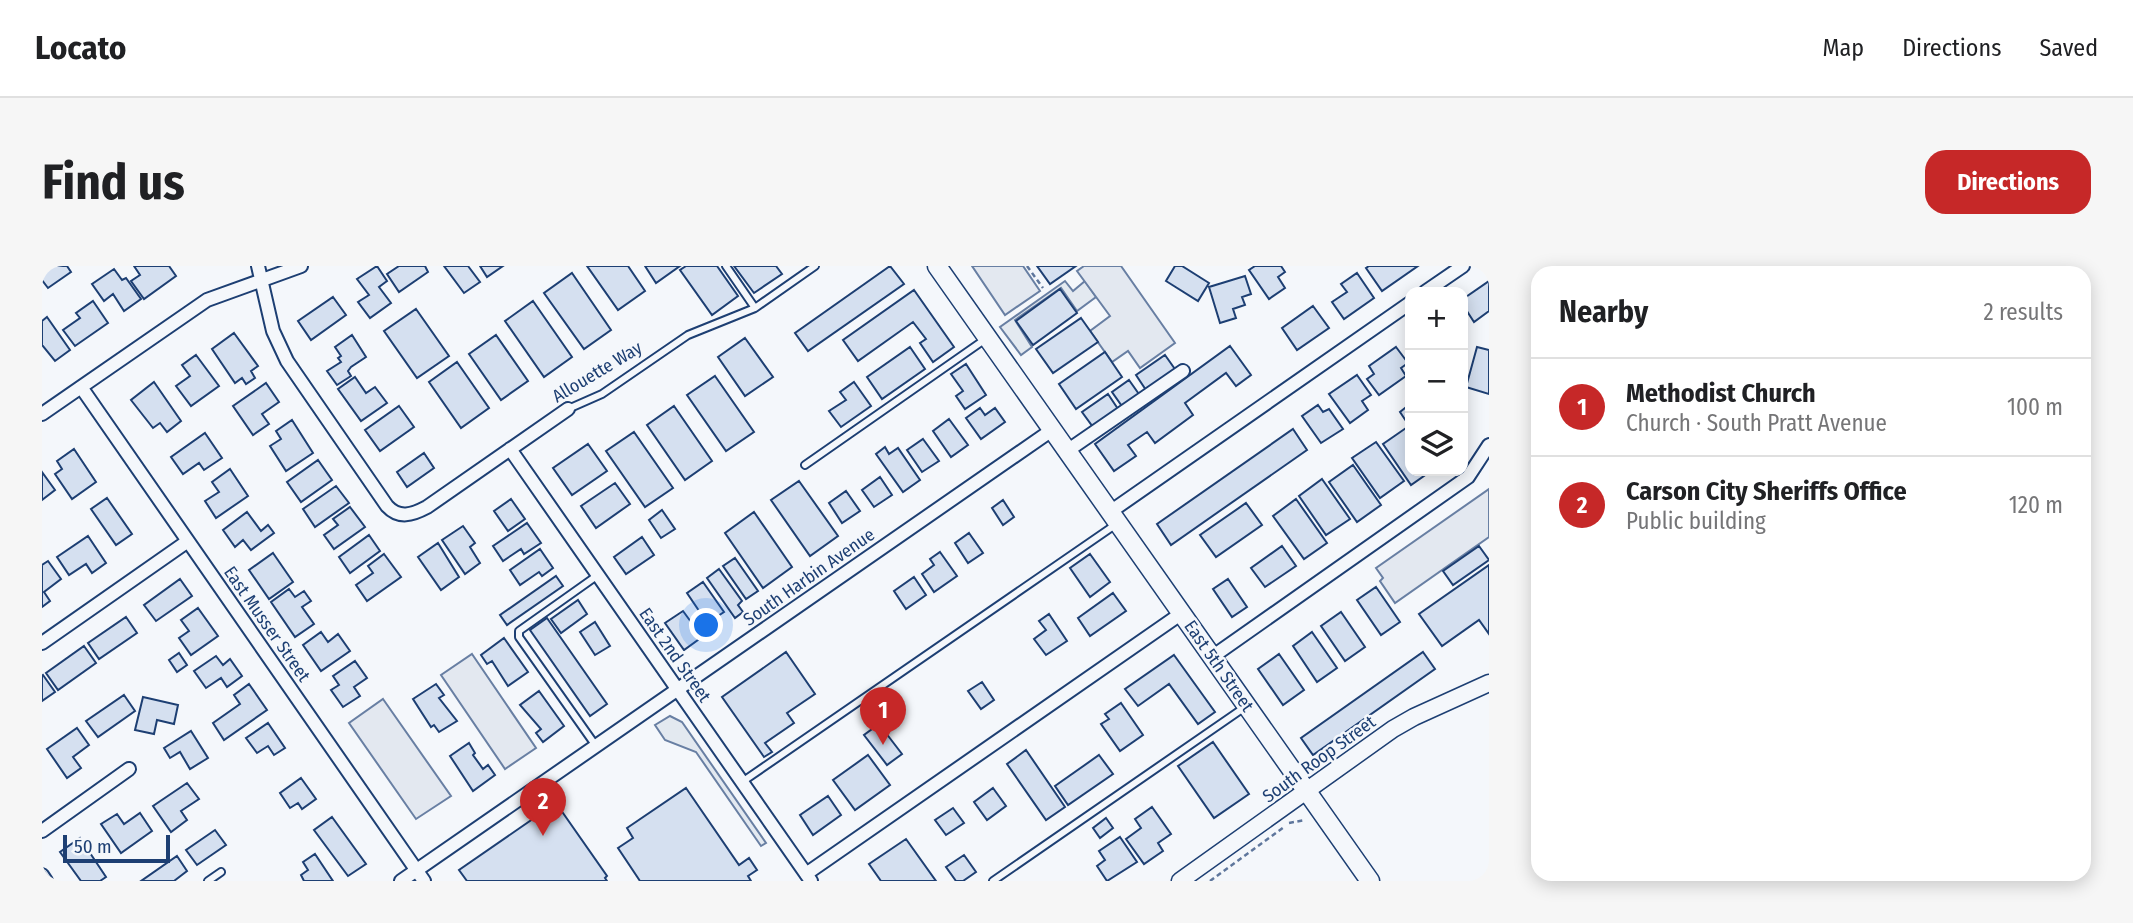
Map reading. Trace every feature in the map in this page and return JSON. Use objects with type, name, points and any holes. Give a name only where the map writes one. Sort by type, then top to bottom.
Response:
[{"type":"main road","name":"East 5th Street","points":[[937,266],[1370,881]]},
{"type":"street","points":[[258,266],[261,282]]},
{"type":"street","points":[[42,414],[207,300],[300,266]]},
{"type":"street","points":[[1432,287],[1463,266]]},
{"type":"street","name":"Allouette Way","points":[[261,282],[273,331],[286,361],[394,513],[415,513],[427,507],[568,409]]},
{"type":"street","points":[[1114,518],[1405,307]]},
{"type":"street","points":[[1067,451],[1183,372]]},
{"type":"street","name":"East Musser Street","points":[[81,387],[420,876]]},
{"type":"street","name":"South Harbin Avenue","points":[[401,881],[420,876],[552,777],[1052,430]]},
{"type":"street","points":[[1212,657],[1468,477],[1489,445]]},
{"type":"street","name":"East 2nd Street","points":[[510,449],[809,877]]},
{"type":"street","points":[[42,643],[188,541]]},
{"type":"street","points":[[809,877],[1182,613]]},
{"type":"street","name":"South Roop Street","points":[[1180,881],[1405,722],[1489,683]]},
{"type":"street","points":[[42,831],[129,769]]},
{"type":"street","points":[[42,875],[46,881]]},
{"type":"lane","points":[[726,266],[755,307]]},
{"type":"lane","name":"Allouette Way","points":[[568,409],[602,394],[688,335],[755,307],[815,266]]},
{"type":"lane","points":[[805,465],[988,338]]},
{"type":"lane","points":[[742,782],[1114,518]]},
{"type":"lane","points":[[596,747],[519,637],[519,631],[598,575]]},
{"type":"lane","points":[[993,881],[1247,706]]},
{"type":"lane","points":[[208,881],[221,872]]},
{"type":"path","points":[[1027,266],[1043,288]]},
{"type":"path","points":[[1210,881],[1290,822],[1305,820]]},
{"type":"shaded area","points":[[972,266],[1023,266],[1040,291],[1005,315]]},
{"type":"shaded area","points":[[1084,266],[1121,266],[1175,343],[1140,368],[1128,351],[1112,362],[1090,331],[1110,316],[1077,271]]},
{"type":"shaded area","points":[[1065,281],[1073,291],[1085,281],[1096,297],[1077,311],[1061,288],[1015,320],[1032,347],[1021,355],[1000,327]]},
{"type":"shaded area","points":[[1489,489],[1489,537],[1395,603],[1380,581],[1383,578],[1376,568]]},
{"type":"shaded area","points":[[472,654],[536,748],[505,769],[441,675]]},
{"type":"shaded area","points":[[383,699],[451,796],[416,819],[349,723]]},
{"type":"shaded area","points":[[670,716],[682,722],[766,843],[761,846],[696,752],[665,740],[655,725]]},
{"type":"building","points":[[42,266],[67,266],[71,272],[48,288],[42,280]]},
{"type":"building","points":[[134,266],[169,266],[176,276],[144,299],[131,281],[140,275]]},
{"type":"building","points":[[377,266],[387,281],[379,287],[391,303],[370,318],[358,302],[369,295],[357,279]]},
{"type":"building","points":[[399,266],[425,266],[428,272],[399,292],[387,274]]},
{"type":"building","points":[[444,266],[468,266],[480,282],[464,293]]},
{"type":"building","points":[[480,266],[503,266],[487,277]]},
{"type":"building","points":[[587,266],[628,266],[645,291],[618,310]]},
{"type":"building","points":[[645,266],[680,266],[656,283]]},
{"type":"building","points":[[686,266],[717,266],[738,296],[712,315],[680,270]]},
{"type":"building","points":[[734,266],[776,266],[782,274],[754,293]]},
{"type":"building","points":[[890,266],[904,284],[808,351],[795,333]]},
{"type":"building","points":[[1037,266],[1076,266],[1050,284]]},
{"type":"building","points":[[1175,266],[1182,266],[1209,283],[1198,301],[1166,281]]},
{"type":"building","points":[[1255,266],[1281,266],[1285,272],[1278,277],[1285,288],[1269,299],[1249,270]]},
{"type":"building","points":[[1418,266],[1382,291],[1366,268]]},
{"type":"building","points":[[114,269],[122,280],[126,278],[141,299],[124,311],[113,294],[104,301],[92,284]]},
{"type":"building","points":[[572,273],[611,330],[584,349],[544,293]]},
{"type":"building","points":[[1357,273],[1374,298],[1344,319],[1332,302],[1347,292],[1341,284]]},
{"type":"building","points":[[1245,276],[1251,294],[1242,297],[1245,305],[1233,309],[1236,318],[1220,323],[1209,287]]},
{"type":"building","points":[[1489,281],[1489,311],[1474,322],[1468,313],[1468,296]]},
{"type":"building","points":[[1060,289],[1077,313],[1033,345],[1016,321]]},
{"type":"building","points":[[914,290],[954,347],[933,362],[920,343],[926,339],[913,322],[858,361],[843,340]]},
{"type":"building","points":[[333,297],[346,315],[311,340],[298,321]]},
{"type":"building","points":[[93,301],[108,323],[75,346],[63,330],[80,318],[76,313]]},
{"type":"building","points":[[533,301],[572,357],[544,377],[505,321]]},
{"type":"building","points":[[1313,306],[1329,328],[1297,350],[1282,328]]},
{"type":"building","points":[[416,309],[449,356],[417,378],[384,331]]},
{"type":"building","points":[[47,317],[70,350],[55,361],[42,345],[42,321]]},
{"type":"building","points":[[1081,318],[1098,342],[1053,373],[1036,349]]},
{"type":"building","points":[[234,333],[258,366],[251,371],[255,378],[246,384],[242,378],[235,383],[212,349]]},
{"type":"building","points":[[352,335],[366,357],[351,367],[348,371],[351,376],[337,385],[327,371],[341,362],[338,358],[341,356],[335,347]]},
{"type":"building","points":[[496,335],[528,381],[501,400],[469,354]]},
{"type":"building","points":[[745,338],[773,377],[745,396],[718,357]]},
{"type":"building","points":[[1230,346],[1251,375],[1236,386],[1226,373],[1185,403],[1193,415],[1155,443],[1147,432],[1128,445],[1136,456],[1114,471],[1095,444]]},
{"type":"building","points":[[910,347],[925,369],[882,399],[867,377]]},
{"type":"building","points":[[1396,347],[1405,359],[1405,365],[1401,368],[1405,377],[1379,395],[1367,379],[1374,374],[1369,366]]},
{"type":"building","points":[[1477,347],[1489,350],[1489,394],[1468,388]]},
{"type":"building","points":[[1105,352],[1122,377],[1076,409],[1059,384]]},
{"type":"building","points":[[196,355],[219,386],[191,406],[176,386],[190,376],[182,365]]},
{"type":"building","points":[[1165,355],[1177,372],[1148,393],[1136,375]]},
{"type":"building","points":[[457,362],[489,408],[461,428],[429,382]]},
{"type":"building","points":[[966,364],[986,395],[965,409],[956,396],[963,391],[951,374]]},
{"type":"building","points":[[1357,375],[1371,395],[1362,401],[1368,410],[1350,423],[1329,394]]},
{"type":"building","points":[[715,376],[754,432],[726,451],[687,395]]},
{"type":"building","points":[[355,377],[366,393],[375,387],[387,403],[361,421],[338,389]]},
{"type":"building","points":[[1129,380],[1141,397],[1124,409],[1112,392]]},
{"type":"building","points":[[154,382],[181,421],[167,432],[160,423],[153,428],[131,400]]},
{"type":"building","points":[[854,382],[871,406],[841,427],[829,411],[846,400],[840,392]]},
{"type":"building","points":[[266,383],[279,402],[262,414],[269,424],[253,435],[233,406]]},
{"type":"building","points":[[1108,394],[1118,409],[1093,427],[1082,412]]},
{"type":"building","points":[[1318,405],[1323,412],[1329,409],[1343,429],[1321,443],[1302,416]]},
{"type":"building","points":[[399,406],[414,427],[380,451],[365,430]]},
{"type":"building","points":[[674,406],[712,461],[685,480],[647,425]]},
{"type":"building","points":[[980,408],[985,415],[995,408],[1005,422],[981,439],[966,418]]},
{"type":"building","points":[[949,419],[968,445],[951,457],[933,431]]},
{"type":"building","points":[[292,420],[313,453],[286,471],[270,446],[281,439],[276,431]]},
{"type":"building","points":[[1293,429],[1307,450],[1171,545],[1157,524]]},
{"type":"building","points":[[1405,429],[1405,476],[1424,476],[1411,485],[1383,444]]},
{"type":"building","points":[[634,432],[673,488],[645,507],[606,451]]},
{"type":"building","points":[[205,433],[222,458],[204,470],[199,463],[183,474],[171,457]]},
{"type":"building","points":[[923,439],[939,461],[922,472],[907,450]]},
{"type":"building","points":[[1376,442],[1404,481],[1380,498],[1352,458]]},
{"type":"building","points":[[588,444],[607,471],[572,495],[553,468]]},
{"type":"building","points":[[885,447],[889,454],[898,448],[920,480],[903,492],[876,454]]},
{"type":"building","points":[[74,449],[96,482],[72,499],[55,474],[62,469],[57,461]]},
{"type":"building","points":[[424,453],[434,468],[407,487],[397,472]]},
{"type":"building","points":[[318,460],[332,480],[301,502],[287,482]]},
{"type":"building","points":[[1353,465],[1381,505],[1357,522],[1329,482]]},
{"type":"building","points":[[230,469],[248,496],[216,518],[205,501],[219,492],[212,482]]},
{"type":"building","points":[[42,472],[55,490],[42,500]]},
{"type":"building","points":[[880,477],[892,495],[874,507],[862,490]]},
{"type":"building","points":[[1322,479],[1350,519],[1326,535],[1299,496]]},
{"type":"building","points":[[799,481],[838,536],[810,556],[771,500]]},
{"type":"building","points":[[615,483],[630,504],[596,528],[581,506]]},
{"type":"building","points":[[336,486],[349,503],[315,527],[303,509]]},
{"type":"building","points":[[846,491],[860,511],[842,523],[829,503]]},
{"type":"building","points":[[107,498],[132,534],[116,545],[91,509]]},
{"type":"building","points":[[511,499],[525,519],[508,531],[494,511]]},
{"type":"building","points":[[1296,499],[1327,543],[1304,559],[1273,516]]},
{"type":"building","points":[[1003,500],[1014,517],[1003,525],[992,508]]},
{"type":"building","points":[[1246,503],[1262,525],[1216,557],[1200,535]]},
{"type":"building","points":[[350,507],[365,527],[334,549],[324,535],[338,525],[333,519]]},
{"type":"building","points":[[662,510],[675,529],[661,538],[649,520]]},
{"type":"building","points":[[247,512],[261,531],[268,525],[274,533],[251,550],[243,540],[235,547],[223,530]]},
{"type":"building","points":[[754,512],[792,567],[763,588],[725,533]]},
{"type":"building","points":[[527,523],[541,543],[524,554],[521,549],[503,561],[493,546]]},
{"type":"building","points":[[463,526],[475,543],[470,547],[480,563],[465,574],[442,540]]},
{"type":"building","points":[[969,533],[983,553],[968,563],[955,543]]},
{"type":"building","points":[[369,535],[380,551],[350,573],[339,557]]},
{"type":"building","points":[[88,536],[106,563],[92,573],[86,564],[69,575],[57,557]]},
{"type":"building","points":[[642,537],[654,555],[626,574],[614,557]]},
{"type":"building","points":[[438,543],[459,577],[441,590],[418,557]]},
{"type":"building","points":[[1282,546],[1296,566],[1265,587],[1251,568]]},
{"type":"building","points":[[1479,546],[1489,560],[1453,585],[1443,571]]},
{"type":"building","points":[[540,549],[553,568],[542,576],[539,572],[520,585],[510,570]]},
{"type":"building","points":[[940,552],[957,576],[934,592],[922,574],[934,565],[930,559]]},
{"type":"building","points":[[273,553],[293,582],[269,599],[249,570]]},
{"type":"building","points":[[384,554],[401,577],[367,601],[356,585],[373,573],[368,566]]},
{"type":"building","points":[[1090,554],[1110,582],[1090,597],[1070,568]]},
{"type":"building","points":[[735,558],[758,591],[746,599],[723,566]]},
{"type":"building","points":[[48,561],[61,579],[44,592],[50,601],[42,607],[42,565]]},
{"type":"building","points":[[1489,565],[1489,634],[1479,620],[1442,646],[1419,614]]},
{"type":"building","points":[[719,569],[742,601],[738,605],[743,612],[735,618],[707,578]]},
{"type":"building","points":[[556,576],[563,586],[507,625],[500,615]]},
{"type":"building","points":[[914,577],[926,595],[906,609],[894,591]]},
{"type":"building","points":[[180,579],[192,596],[156,621],[144,605]]},
{"type":"building","points":[[1228,579],[1247,607],[1232,617],[1213,589]]},
{"type":"building","points":[[703,582],[724,612],[715,618],[720,624],[712,630],[687,593]]},
{"type":"building","points":[[1376,587],[1400,622],[1381,635],[1357,600]]},
{"type":"building","points":[[289,589],[295,597],[304,591],[311,601],[302,607],[314,624],[295,637],[271,602]]},
{"type":"building","points":[[1113,593],[1126,611],[1090,636],[1078,618]]},
{"type":"building","points":[[578,600],[587,614],[561,633],[551,619]]},
{"type":"building","points":[[198,608],[218,636],[191,655],[179,638],[189,631],[181,620]]},
{"type":"building","points":[[683,611],[702,637],[684,650],[665,623]]},
{"type":"building","points":[[1341,612],[1365,647],[1345,661],[1321,626]]},
{"type":"building","points":[[1049,614],[1067,641],[1046,655],[1034,639],[1046,630],[1039,621]]},
{"type":"building","points":[[126,617],[137,633],[99,659],[88,643]]},
{"type":"building","points":[[547,618],[607,704],[590,716],[530,630]]},
{"type":"building","points":[[595,622],[610,646],[595,655],[580,632]]},
{"type":"building","points":[[321,632],[328,642],[338,634],[350,651],[321,671],[303,645]]},
{"type":"building","points":[[1312,632],[1337,668],[1317,682],[1293,646]]},
{"type":"building","points":[[504,638],[528,672],[508,686],[492,661],[487,664],[481,655]]},
{"type":"building","points":[[84,646],[96,663],[58,690],[46,673]]},
{"type":"building","points":[[786,652],[815,694],[787,713],[794,723],[765,743],[772,752],[764,757],[722,697]]},
{"type":"building","points":[[1423,652],[1435,669],[1313,755],[1301,738]]},
{"type":"building","points":[[179,653],[187,665],[177,672],[169,660]]},
{"type":"building","points":[[1279,654],[1304,690],[1283,705],[1258,669]]},
{"type":"building","points":[[1174,655],[1215,712],[1198,724],[1169,684],[1138,706],[1125,689]]},
{"type":"building","points":[[216,656],[223,665],[230,659],[242,676],[227,687],[221,678],[206,688],[194,671]]},
{"type":"building","points":[[355,661],[367,678],[354,687],[360,696],[343,707],[331,690],[339,685],[333,676]]},
{"type":"building","points":[[42,676],[55,692],[42,701]]},
{"type":"building","points":[[982,682],[994,700],[981,709],[968,691]]},
{"type":"building","points":[[249,684],[267,710],[224,740],[213,723],[240,704],[234,695]]},
{"type":"building","points":[[436,684],[444,695],[439,698],[457,721],[439,732],[434,725],[431,727],[413,699]]},
{"type":"building","points":[[539,691],[564,726],[543,742],[536,733],[541,729],[520,705]]},
{"type":"building","points":[[124,695],[135,711],[98,737],[86,721]]},
{"type":"building","points":[[143,697],[178,705],[174,724],[157,720],[154,734],[135,730]]},
{"type":"building","points":[[1121,703],[1143,735],[1120,751],[1101,724],[1109,719],[1105,714]]},
{"type":"building","points":[[268,723],[285,748],[274,755],[268,746],[257,753],[246,738]]},
{"type":"building","points":[[879,724],[902,754],[887,765],[864,735]]},
{"type":"building","points":[[77,728],[89,745],[73,757],[81,768],[67,778],[47,749]]},
{"type":"building","points":[[191,731],[208,758],[190,769],[180,752],[170,758],[164,748]]},
{"type":"building","points":[[1213,742],[1249,794],[1214,818],[1178,766]]},
{"type":"building","points":[[469,743],[475,753],[473,755],[483,769],[488,765],[495,775],[473,791],[450,756]]},
{"type":"building","points":[[1026,750],[1065,807],[1046,820],[1007,764]]},
{"type":"building","points":[[868,755],[890,785],[855,810],[833,780]]},
{"type":"building","points":[[1099,755],[1113,774],[1068,805],[1055,786]]},
{"type":"building","points":[[301,778],[316,799],[302,809],[298,803],[290,808],[280,793]]},
{"type":"building","points":[[187,783],[199,799],[181,811],[187,820],[171,832],[153,806]]},
{"type":"building","points":[[686,788],[739,865],[749,858],[757,870],[748,876],[751,881],[640,881],[618,848],[633,838],[627,828]]},
{"type":"building","points":[[993,788],[1006,806],[987,820],[974,802]]},
{"type":"building","points":[[828,796],[841,815],[813,835],[800,815]]},
{"type":"building","points":[[556,803],[607,876],[607,881],[467,881],[459,870]]},
{"type":"building","points":[[1152,807],[1171,834],[1158,843],[1163,851],[1144,864],[1126,839],[1141,828],[1135,819]]},
{"type":"building","points":[[953,808],[964,823],[946,835],[935,820]]},
{"type":"building","points":[[140,813],[152,831],[121,853],[101,824],[117,814],[124,824]]},
{"type":"building","points":[[332,817],[366,864],[348,876],[314,830]]},
{"type":"building","points":[[1106,818],[1113,828],[1100,838],[1093,828]]},
{"type":"building","points":[[215,830],[226,845],[197,865],[186,850]]},
{"type":"building","points":[[1120,837],[1137,862],[1107,881],[1097,866],[1105,860],[1099,851]]},
{"type":"building","points":[[80,838],[106,877],[100,881],[81,881],[60,852]]},
{"type":"building","points":[[906,839],[936,881],[881,881],[869,864]]},
{"type":"building","points":[[315,854],[333,881],[304,881],[301,875],[308,870],[303,862]]},
{"type":"building","points":[[964,855],[976,872],[963,881],[956,881],[946,867]]},
{"type":"building","points":[[177,856],[187,871],[174,881],[141,881]]},
{"type":"place","name":"Methodist Church","points":[[883,745]]},
{"type":"place","name":"Carson City Sheriffs Office","points":[[543,836]]}]
